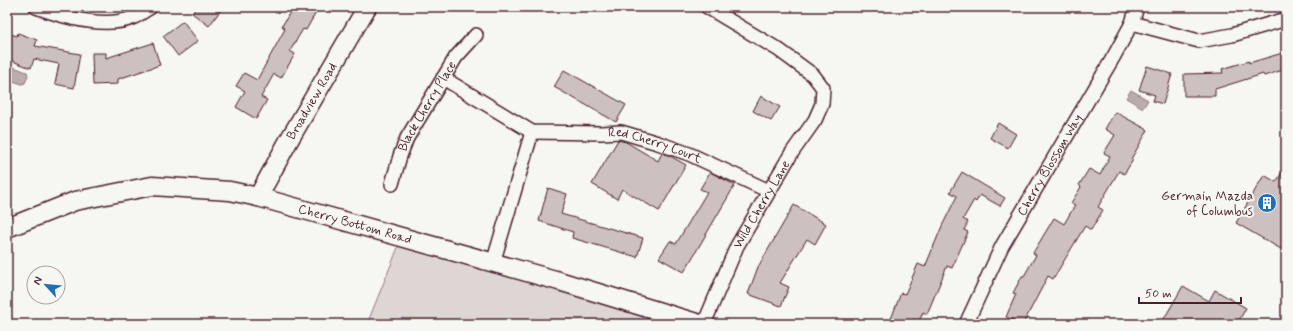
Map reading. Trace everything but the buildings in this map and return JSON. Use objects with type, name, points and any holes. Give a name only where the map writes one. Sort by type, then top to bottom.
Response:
[{"type":"main road","name":"Broadview Road","points":[[258,197],[289,140],[367,7]]},
{"type":"main road","name":"Cherry Bottom Road","points":[[7,228],[74,201],[152,186],[230,191],[258,197],[559,280],[700,324]]},
{"type":"street","points":[[36,7],[60,16],[104,23],[131,18],[151,7]]},
{"type":"street","name":"Wild Cherry Lane","points":[[704,324],[736,246],[791,154],[815,120],[822,104],[823,88],[813,75],[779,50],[707,7]]},
{"type":"street","name":"Cherry Blossom Way","points":[[966,324],[1002,246],[1132,23],[1137,7]]},
{"type":"street","points":[[1132,23],[1199,41],[1232,35],[1286,19]]},
{"type":"street","name":"Black Cherry Place","points":[[392,184],[407,138],[456,57],[476,35]]},
{"type":"street","points":[[443,78],[532,132],[493,263]]},
{"type":"street","name":"Red Cherry Court","points":[[532,132],[621,132],[689,154],[769,192]]},
{"type":"shaded area","points":[[8,65],[27,72],[28,75],[25,83],[22,84],[7,79]]},
{"type":"shaded area","points":[[1131,90],[1148,100],[1143,108],[1126,98]]},
{"type":"shaded area","points":[[399,245],[642,315],[666,324],[367,324]]},
{"type":"place","name":"Germain Mazda of Columbus","points":[[1267,203]]}]
